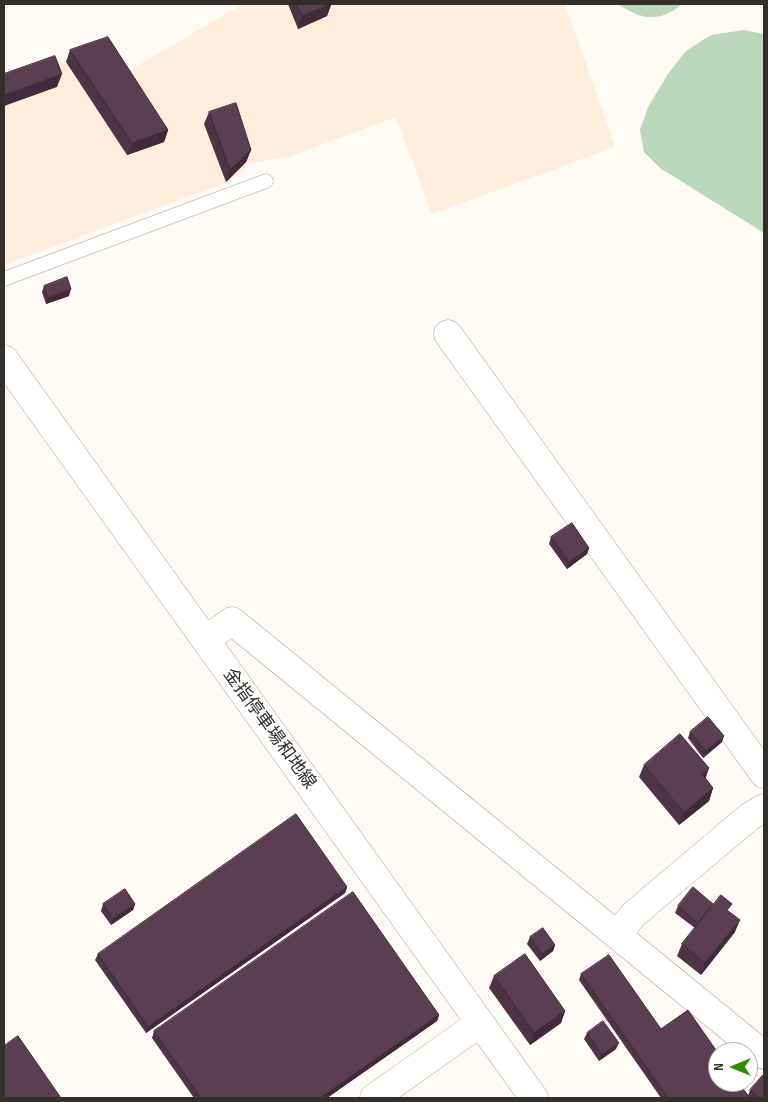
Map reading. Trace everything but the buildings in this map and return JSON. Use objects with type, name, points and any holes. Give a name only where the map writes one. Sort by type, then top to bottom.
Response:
[{"type":"street","points":[[448,334],[764,774]]},
{"type":"street","name":"金指停車場和地線","points":[[4,359],[534,1098]]},
{"type":"street","points":[[205,640],[232,621],[764,1055]]},
{"type":"street","points":[[617,935],[633,915],[749,817],[764,808]]},
{"type":"street","points":[[374,1098],[480,1023]]},
{"type":"lane","points":[[4,279],[266,181]]},
{"type":"shaded area","points":[[243,4],[565,4],[615,147],[432,214],[396,117],[285,158],[249,163],[230,181],[4,265],[4,82],[85,53],[123,74]]},
{"type":"green space","points":[[618,4],[682,4],[666,14],[650,17],[635,13]]},
{"type":"green space","points":[[744,30],[764,34],[764,233],[660,168],[644,152],[640,130],[648,107],[668,74],[686,51],[711,35]]}]
